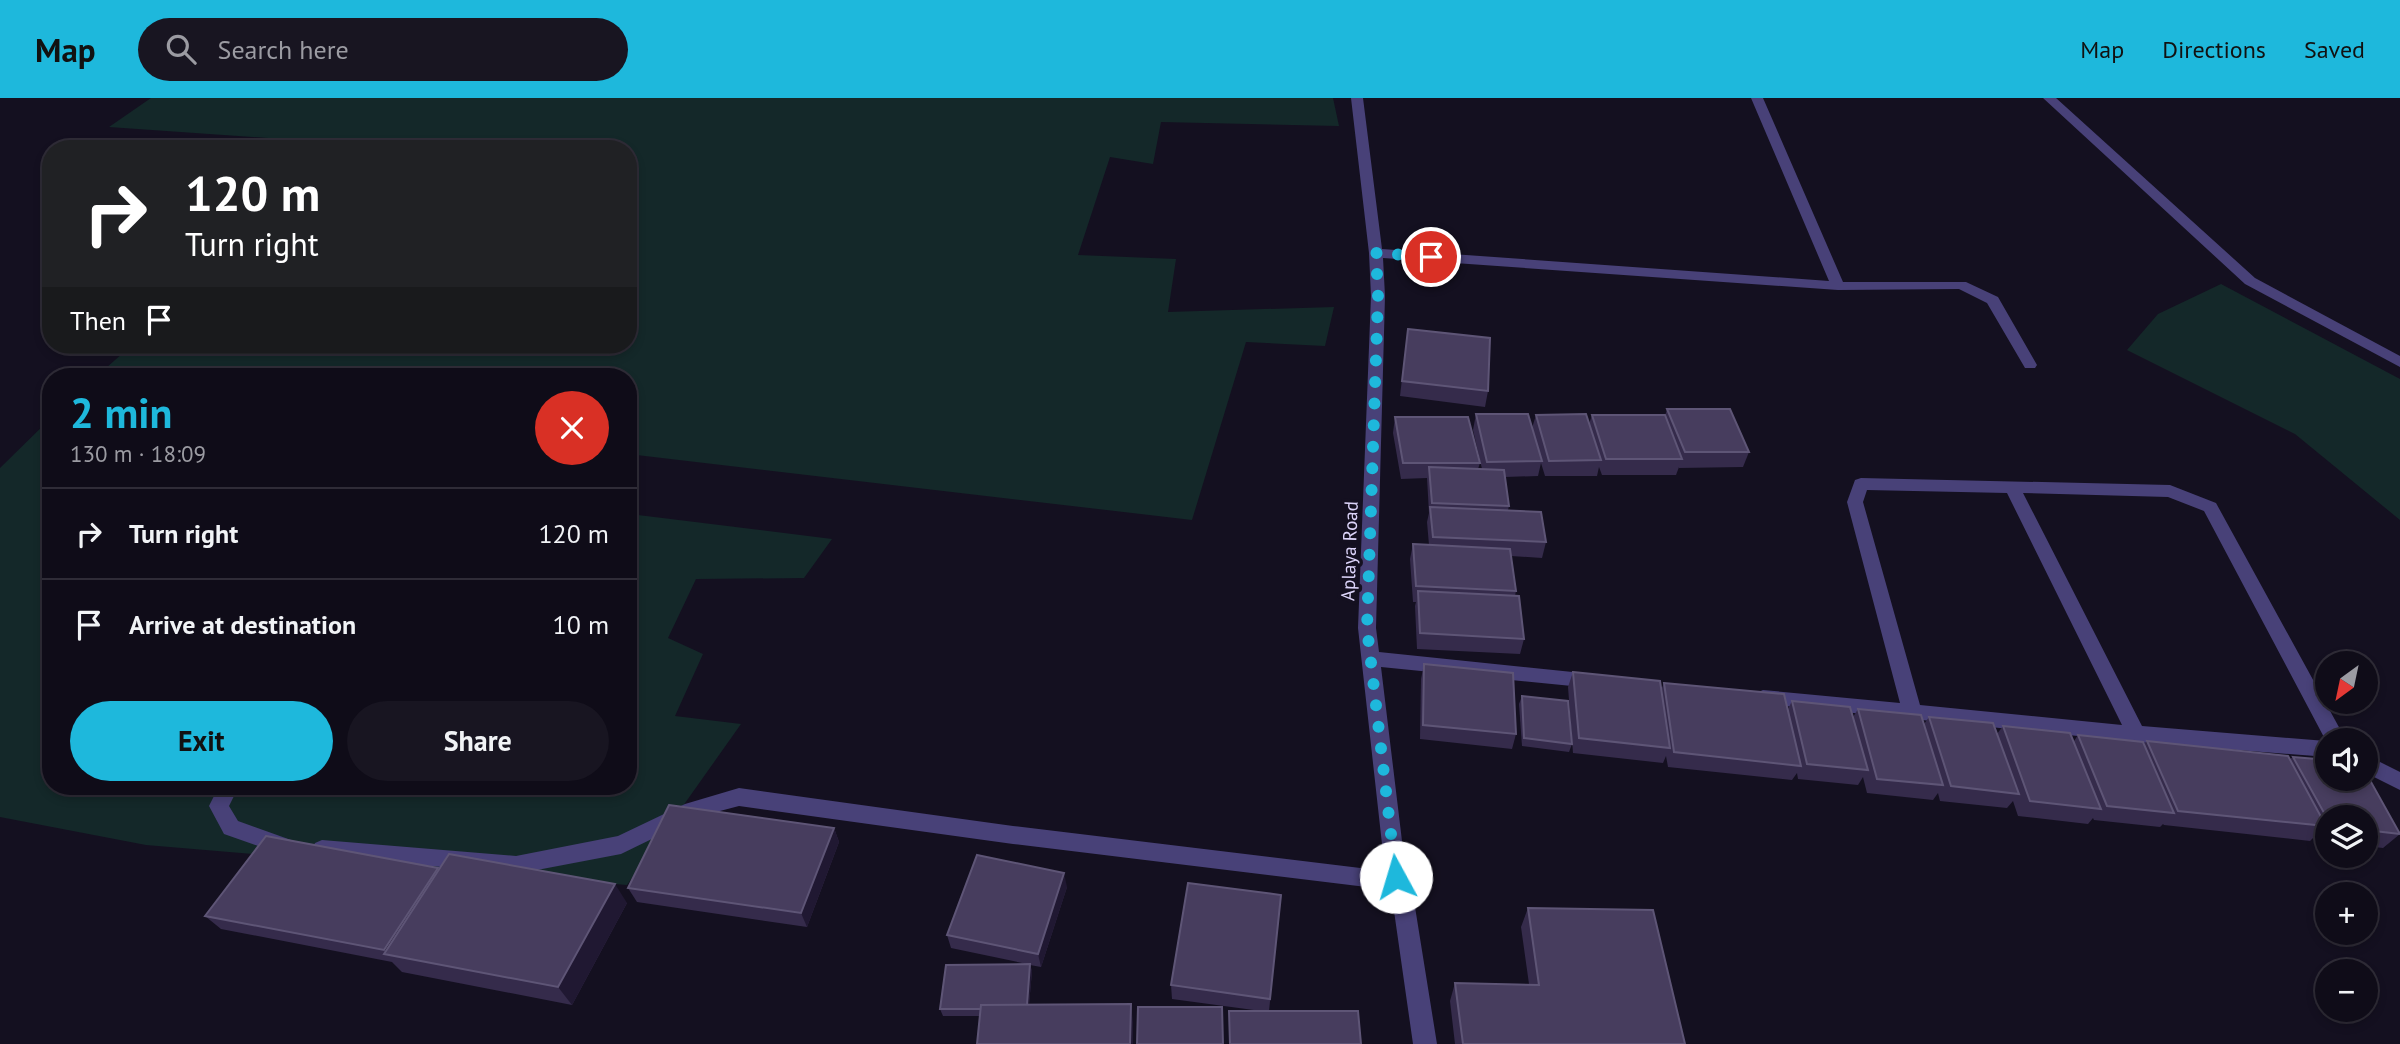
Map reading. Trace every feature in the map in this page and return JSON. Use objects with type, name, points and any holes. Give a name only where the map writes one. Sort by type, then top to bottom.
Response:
[{"type":"street","name":"Aplaya Road","points":[[1357,98],[1376,253],[1378,296],[1367,628],[1373,659],[1396,877],[1400,882],[1425,1044]]},
{"type":"street","points":[[1758,98],[1838,286]]},
{"type":"street","points":[[2049,98],[2250,281],[2400,362]]},
{"type":"street","points":[[1376,253],[1838,286],[1961,285],[1993,300],[2029,365]]},
{"type":"street","points":[[1912,712],[1855,502],[1861,484],[2170,491],[2210,506],[2330,728]]},
{"type":"street","points":[[2012,486],[2136,734]]},
{"type":"street","points":[[1373,659],[1608,682]]},
{"type":"street","points":[[1746,696],[2136,734],[2315,748]]},
{"type":"street","points":[[2378,770],[2400,782]]},
{"type":"street","points":[[224,795],[219,806],[232,828],[279,845],[502,864],[516,865],[621,845],[692,810],[738,797],[1000,833],[1400,882]]},
{"type":"green space","points":[[151,98],[1333,98],[1339,126],[1161,122],[1153,164],[1110,157],[1078,255],[1176,259],[1168,312],[1334,307],[1325,346],[1246,342],[1192,520],[637,455],[637,368],[106,368],[122,354],[637,354],[637,140],[297,140],[109,127]]},
{"type":"green space","points":[[2221,284],[2400,379],[2400,520],[2295,434],[2127,350],[2158,314]]},
{"type":"green space","points":[[42,427],[42,795],[637,795],[637,516],[832,539],[804,578],[696,579],[668,638],[703,654],[675,716],[741,724],[627,885],[146,845],[0,817],[0,468]]},
{"type":"building","points":[[1408,329],[1490,338],[1488,391],[1402,381]]},
{"type":"building","points":[[1667,409],[1730,409],[1749,452],[1685,452]]},
{"type":"building","points":[[1476,414],[1528,414],[1542,461],[1487,462]]},
{"type":"building","points":[[1586,414],[1601,460],[1549,461],[1536,415]]},
{"type":"building","points":[[1592,415],[1665,415],[1682,459],[1606,459]]},
{"type":"building","points":[[1395,417],[1468,417],[1480,463],[1403,463]]},
{"type":"building","points":[[1429,467],[1504,470],[1509,506],[1432,503]]},
{"type":"building","points":[[1430,507],[1541,512],[1546,542],[1433,537]]},
{"type":"building","points":[[1413,544],[1510,549],[1516,591],[1416,586]]},
{"type":"building","points":[[1418,591],[1519,596],[1524,639],[1420,633]]},
{"type":"building","points":[[1424,664],[1513,673],[1516,734],[1423,725]]},
{"type":"building","points":[[1573,672],[1660,681],[1670,748],[1579,738]]},
{"type":"building","points":[[1664,683],[1784,694],[1801,766],[1674,752]]},
{"type":"building","points":[[1522,696],[1568,701],[1572,744],[1524,738]]},
{"type":"building","points":[[1792,701],[1850,707],[1868,770],[1807,764]]},
{"type":"building","points":[[1858,709],[1921,715],[1943,785],[1877,779]]},
{"type":"building","points":[[1929,717],[1993,723],[2019,794],[1951,786]]},
{"type":"building","points":[[2003,726],[2070,733],[2101,809],[2030,801]]},
{"type":"building","points":[[2078,735],[2143,742],[2174,813],[2107,806]]},
{"type":"building","points":[[2147,741],[2288,756],[2315,806],[2315,825],[2178,811]]},
{"type":"building","points":[[2293,757],[2315,759],[2315,791],[2376,791],[2400,834],[2378,831],[2378,805],[2320,805]]},
{"type":"building","points":[[669,805],[834,828],[801,913],[628,888]]},
{"type":"building","points":[[266,836],[438,868],[384,950],[205,916]]},
{"type":"building","points":[[449,854],[615,884],[558,987],[384,954]]},
{"type":"building","points":[[977,855],[1064,873],[1038,954],[947,935]]},
{"type":"building","points":[[1188,883],[1281,895],[1270,999],[1171,985]]},
{"type":"building","points":[[1528,908],[1653,910],[1685,1044],[1463,1044],[1455,983],[1539,985]]},
{"type":"building","points":[[1030,964],[1027,1005],[981,1005],[981,1009],[940,1009],[946,965]]},
{"type":"building","points":[[1131,1004],[1130,1044],[977,1044],[981,1005]]},
{"type":"building","points":[[1138,1007],[1222,1007],[1223,1044],[1137,1044]]},
{"type":"building","points":[[1229,1011],[1358,1011],[1361,1044],[1230,1044]]},
{"type":"route","points":[[1396,877],[1373,659],[1367,628],[1378,296],[1376,253],[1431,257]]}]
